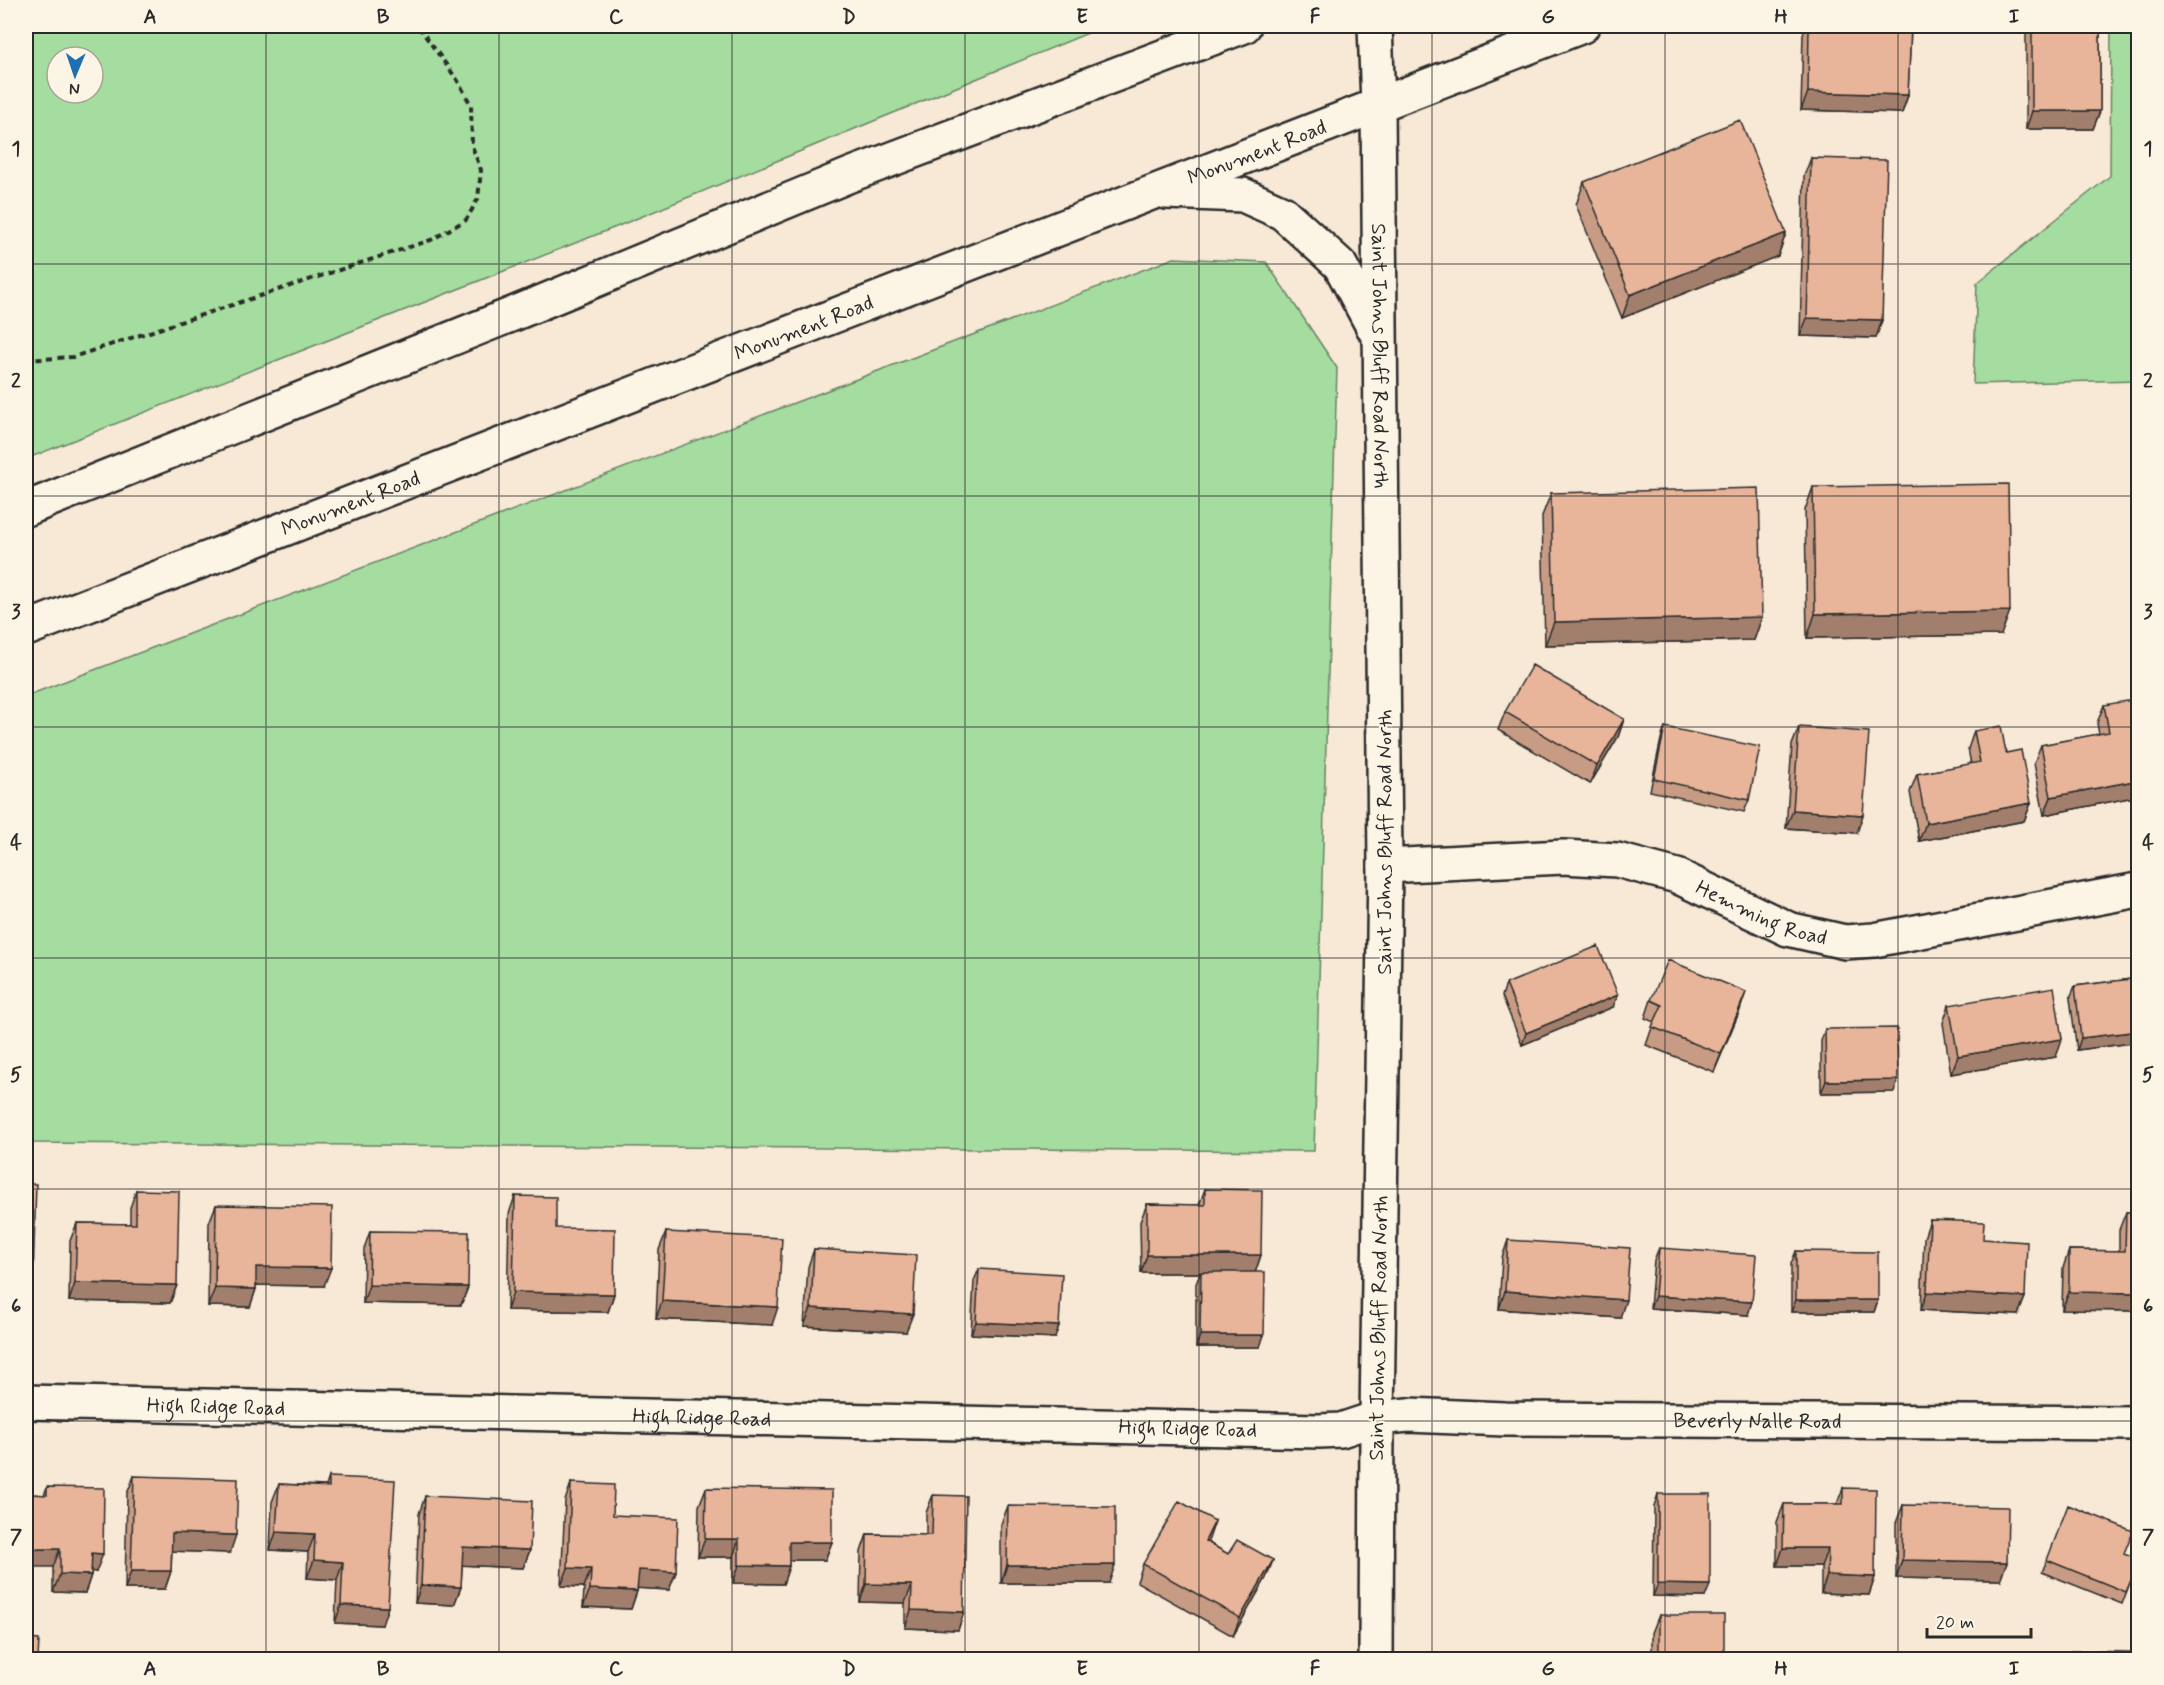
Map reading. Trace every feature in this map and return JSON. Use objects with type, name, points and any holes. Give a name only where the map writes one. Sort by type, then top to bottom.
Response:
[{"type":"main road","points":[[26,509],[850,175],[1244,26]]},
{"type":"main road","name":"Saint Johns Bluff Road North","points":[[1375,26],[1378,105],[1385,866],[1376,1659]]},
{"type":"main road","name":"Monument Road","points":[[26,629],[1582,26]]},
{"type":"main road","points":[[1156,191],[1243,195],[1283,213],[1340,265],[1380,339]]},
{"type":"main road","name":"Hemming Road","points":[[1385,866],[1563,857],[1617,860],[1677,876],[1788,929],[1845,942],[1874,940],[2139,890]]},
{"type":"main road","name":"High Ridge Road","points":[[26,1402],[1319,1431],[1341,1430],[1377,1418]]},
{"type":"main road","name":"Beverly Nalle Road","points":[[1377,1418],[1420,1415],[1505,1419],[2139,1423]]},
{"type":"path","points":[[26,360],[73,357],[431,240],[466,220],[478,199],[481,170],[472,146],[471,105],[458,81],[418,26]]},
{"type":"green space","points":[[26,26],[1105,26],[616,227],[26,459]]},
{"type":"green space","points":[[2111,26],[2138,26],[2138,380],[1973,384],[1977,283],[2110,176]]},
{"type":"green space","points":[[1174,258],[1266,262],[1337,368],[1314,1151],[26,1143],[26,696]]},
{"type":"building","points":[[1809,26],[1911,26],[1908,95],[1808,92]]},
{"type":"building","points":[[2032,26],[2100,26],[2100,111],[2032,111]]},
{"type":"building","points":[[1740,120],[1786,233],[1630,295],[1584,182]]},
{"type":"building","points":[[1811,158],[1887,160],[1882,320],[1807,318]]},
{"type":"building","points":[[2008,484],[2010,611],[1815,614],[1813,487]]},
{"type":"building","points":[[1759,488],[1762,617],[1554,622],[1551,493]]},
{"type":"building","points":[[1532,665],[1624,719],[1597,766],[1505,712]]},
{"type":"building","points":[[2132,700],[2139,732],[2139,780],[2051,797],[2041,745],[2109,732],[2104,705]]},
{"type":"building","points":[[2001,726],[2006,753],[2021,750],[2031,803],[1926,823],[1917,774],[1980,762],[1974,731]]},
{"type":"building","points":[[1665,727],[1760,747],[1749,800],[1654,779]]},
{"type":"building","points":[[1799,727],[1869,732],[1863,815],[1793,810]]},
{"type":"building","points":[[1598,946],[1618,995],[1526,1033],[1506,984]]},
{"type":"building","points":[[1668,960],[1746,992],[1721,1054],[1652,1027],[1662,1005],[1651,1000]]},
{"type":"building","points":[[2139,978],[2139,1031],[2081,1038],[2075,986]]},
{"type":"building","points":[[2054,987],[2062,1039],[1958,1056],[1949,1005]]},
{"type":"building","points":[[1897,1028],[1898,1080],[1826,1081],[1825,1029]]},
{"type":"building","points":[[26,1184],[36,1184],[33,1279],[26,1279]]},
{"type":"building","points":[[1205,1189],[1262,1190],[1261,1255],[1147,1255],[1147,1204],[1205,1205]]},
{"type":"building","points":[[136,1190],[179,1191],[177,1285],[75,1283],[77,1223],[136,1224]]},
{"type":"building","points":[[515,1196],[556,1197],[556,1228],[615,1229],[614,1294],[513,1292]]},
{"type":"building","points":[[216,1205],[332,1207],[331,1268],[256,1267],[256,1289],[215,1288]]},
{"type":"building","points":[[2126,1212],[2139,1212],[2139,1293],[2069,1292],[2069,1250],[2125,1251]]},
{"type":"building","points":[[1930,1220],[1984,1222],[1983,1239],[2027,1242],[2025,1297],[1927,1292]]},
{"type":"building","points":[[370,1231],[469,1232],[468,1287],[369,1285]]},
{"type":"building","points":[[666,1232],[782,1238],[778,1307],[662,1301]]},
{"type":"building","points":[[1508,1240],[1630,1248],[1626,1300],[1505,1291]]},
{"type":"building","points":[[1659,1248],[1756,1255],[1752,1302],[1655,1296]]},
{"type":"building","points":[[814,1249],[916,1255],[913,1314],[811,1308]]},
{"type":"building","points":[[1796,1251],[1878,1252],[1878,1300],[1796,1300]]},
{"type":"building","points":[[979,1269],[1062,1274],[1059,1326],[976,1322]]},
{"type":"building","points":[[1201,1272],[1265,1272],[1264,1335],[1200,1335]]},
{"type":"building","points":[[26,1464],[31,1464],[31,1494],[47,1495],[47,1487],[104,1488],[103,1554],[92,1553],[91,1575],[60,1574],[60,1549],[26,1549]]},
{"type":"building","points":[[134,1476],[238,1479],[236,1535],[172,1533],[171,1571],[131,1571]]},
{"type":"building","points":[[329,1477],[395,1480],[388,1607],[341,1605],[343,1562],[314,1560],[315,1534],[276,1532],[279,1484],[329,1487]]},
{"type":"building","points":[[571,1483],[614,1485],[613,1515],[678,1518],[676,1572],[639,1570],[637,1591],[590,1589],[591,1569],[568,1568]]},
{"type":"building","points":[[706,1488],[832,1490],[832,1542],[789,1542],[789,1566],[739,1565],[739,1539],[705,1539]]},
{"type":"building","points":[[1843,1488],[1876,1489],[1875,1577],[1827,1575],[1828,1548],[1783,1548],[1784,1504],[1843,1504]]},
{"type":"building","points":[[1658,1494],[1710,1494],[1710,1585],[1658,1584]]},
{"type":"building","points":[[933,1495],[966,1496],[964,1612],[911,1610],[912,1585],[866,1584],[867,1534],[932,1535]]},
{"type":"building","points":[[425,1496],[532,1501],[530,1550],[463,1547],[461,1587],[421,1585]]},
{"type":"building","points":[[1179,1501],[1215,1521],[1205,1541],[1228,1554],[1237,1540],[1273,1560],[1240,1618],[1143,1564]]},
{"type":"building","points":[[1903,1505],[2008,1507],[2007,1562],[1902,1560]]},
{"type":"building","points":[[2068,1505],[2133,1531],[2124,1553],[2139,1561],[2126,1592],[2047,1560]]},
{"type":"building","points":[[1008,1506],[1115,1507],[1115,1565],[1007,1565]]},
{"type":"building","points":[[1659,1615],[1724,1615],[1724,1659],[1659,1659]]},
{"type":"building","points":[[26,1639],[39,1640],[38,1659],[26,1659]]},
{"type":"building","points":[[2071,1651],[2139,1652],[2139,1659],[2071,1659]]},
{"type":"building","points":[[169,1656],[203,1658],[203,1659],[169,1659]]}]
